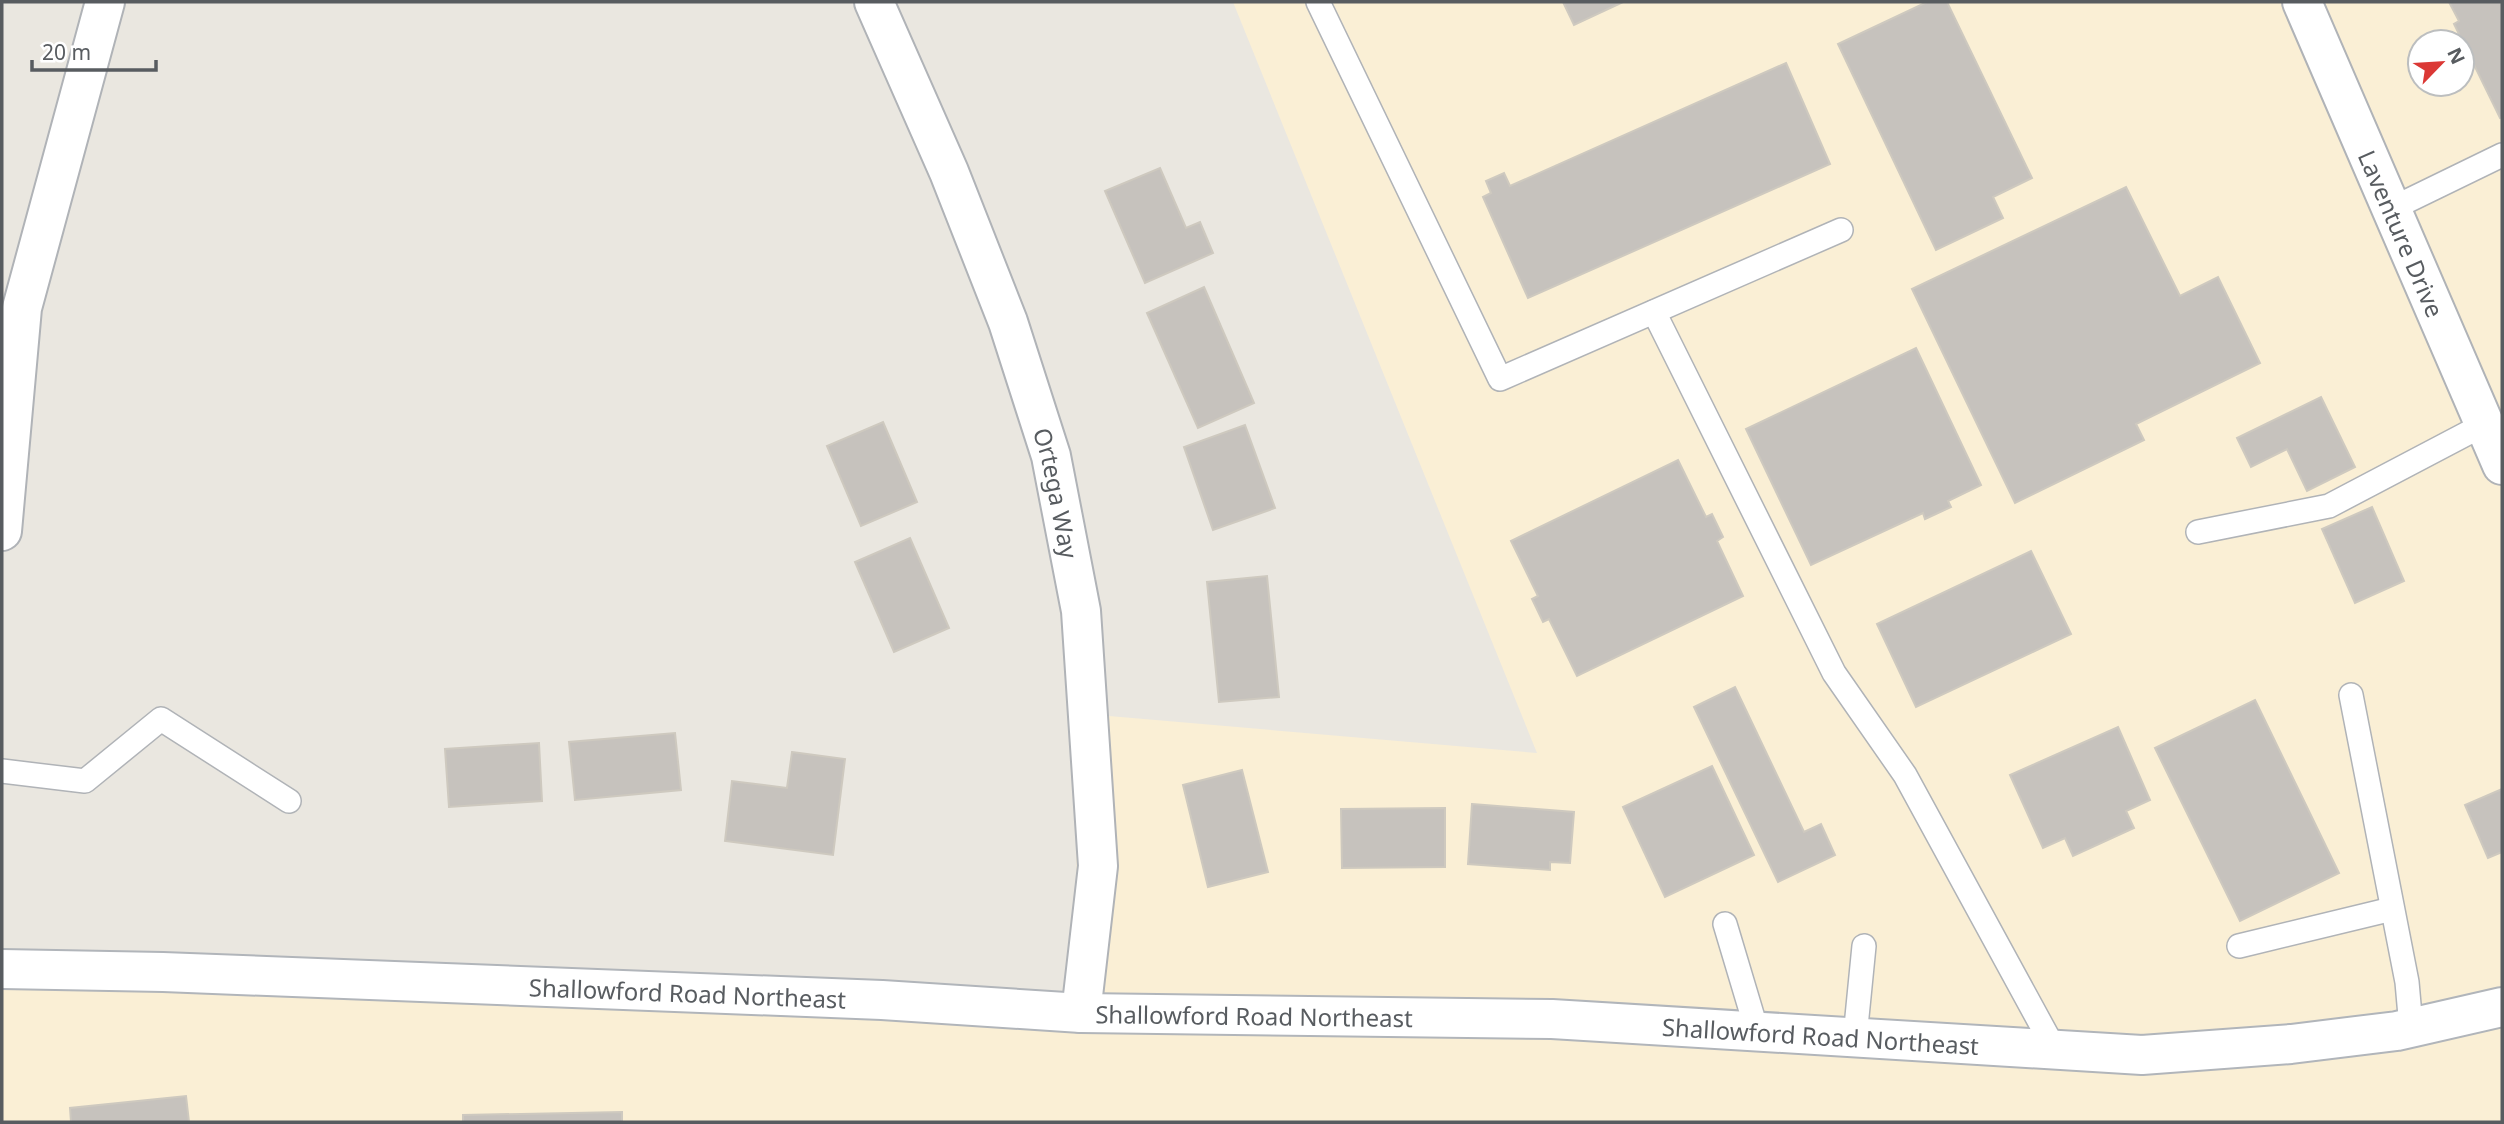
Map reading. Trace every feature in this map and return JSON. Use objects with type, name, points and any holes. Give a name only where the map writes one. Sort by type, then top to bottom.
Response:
[{"type":"street","points":[[2,531],[12,307],[105,2]]},
{"type":"street","name":"Ortega Way","points":[[874,2],[949,172],[1009,322],[1051,456],[1081,611],[1098,866],[1081,1013]]},
{"type":"street","name":"Laventure Drive","points":[[2302,2],[2502,465]]},
{"type":"street","name":"Shallowford Road Northeast","points":[[2,969],[163,972],[882,1000],[1081,1013],[1552,1019],[2142,1055],[2291,1044],[2411,1027],[2502,1007]]},
{"type":"lane","points":[[1318,2],[1500,380],[1840,230]]},
{"type":"lane","points":[[2391,209],[2502,156]]},
{"type":"lane","points":[[1654,312],[1834,673],[1905,775],[2055,1050]]},
{"type":"lane","points":[[2198,531],[2329,506],[2484,424]]},
{"type":"lane","points":[[2351,695],[2407,982],[2411,1027]]},
{"type":"lane","points":[[2,771],[85,781],[161,719],[289,802]]},
{"type":"lane","points":[[2239,946],[2392,909]]},
{"type":"lane","points":[[1725,924],[1757,1031]]},
{"type":"lane","points":[[1855,1037],[1864,946]]},
{"type":"shaded area","points":[[1233,2],[2502,2],[2502,1122],[2,1122],[2,974],[1079,1013],[1074,713],[1537,753]]},
{"type":"building","points":[[1563,2],[1623,2],[1574,25]]},
{"type":"building","points":[[1927,2],[1947,2],[2032,178],[1993,197],[2003,218],[1936,250],[1838,44]]},
{"type":"building","points":[[2449,2],[2502,2],[2500,118],[2476,69],[2476,28],[2456,28],[2454,24],[2459,21]]},
{"type":"building","points":[[1786,63],[1830,164],[1528,298],[1483,197],[1491,193],[1486,181],[1504,173],[1510,186]]},
{"type":"building","points":[[1160,168],[1186,228],[1200,222],[1213,253],[1145,283],[1105,191]]},
{"type":"building","points":[[2126,187],[2180,296],[2218,277],[2260,363],[2136,424],[2144,440],[2015,503],[1912,289]]},
{"type":"building","points":[[1204,287],[1254,403],[1198,428],[1147,313]]},
{"type":"building","points":[[1916,348],[1981,485],[1948,501],[1951,507],[1925,519],[1923,513],[1811,565],[1746,429]]},
{"type":"building","points":[[2321,397],[2355,467],[2307,491],[2287,449],[2251,467],[2237,438]]},
{"type":"building","points":[[883,422],[917,502],[861,526],[827,446]]},
{"type":"building","points":[[1245,425],[1275,508],[1213,530],[1184,447]]},
{"type":"building","points":[[1678,460],[1706,517],[1712,514],[1723,537],[1717,541],[1743,596],[1577,676],[1549,619],[1543,622],[1532,599],[1538,596],[1511,541]]},
{"type":"building","points":[[2372,507],[2404,581],[2355,603],[2322,529]]},
{"type":"building","points":[[910,538],[949,628],[894,652],[855,562]]},
{"type":"building","points":[[2031,551],[2071,634],[1916,707],[1877,624]]},
{"type":"building","points":[[1267,576],[1279,697],[1219,702],[1207,582]]},
{"type":"building","points":[[1735,687],[1804,832],[1821,824],[1835,855],[1778,882],[1694,707]]},
{"type":"building","points":[[2255,700],[2339,873],[2240,921],[2155,748]]},
{"type":"building","points":[[2118,727],[2150,800],[2126,811],[2134,828],[2073,856],[2065,838],[2043,848],[2010,775]]},
{"type":"building","points":[[675,733],[681,790],[575,800],[569,742]]},
{"type":"building","points":[[539,743],[542,801],[449,807],[445,749]]},
{"type":"building","points":[[792,752],[845,759],[833,855],[725,841],[732,781],[787,788]]},
{"type":"building","points":[[1712,766],[1754,855],[1665,897],[1623,807]]},
{"type":"building","points":[[1242,770],[1268,872],[1208,887],[1183,785]]},
{"type":"building","points":[[2502,789],[2502,852],[2488,858],[2465,805]]},
{"type":"building","points":[[1472,804],[1574,812],[1570,863],[1550,862],[1550,870],[1468,864]]},
{"type":"building","points":[[1445,808],[1445,867],[1342,868],[1341,809]]},
{"type":"building","points":[[186,1096],[189,1122],[71,1122],[70,1108]]},
{"type":"building","points":[[622,1112],[622,1122],[463,1122],[463,1115]]}]
